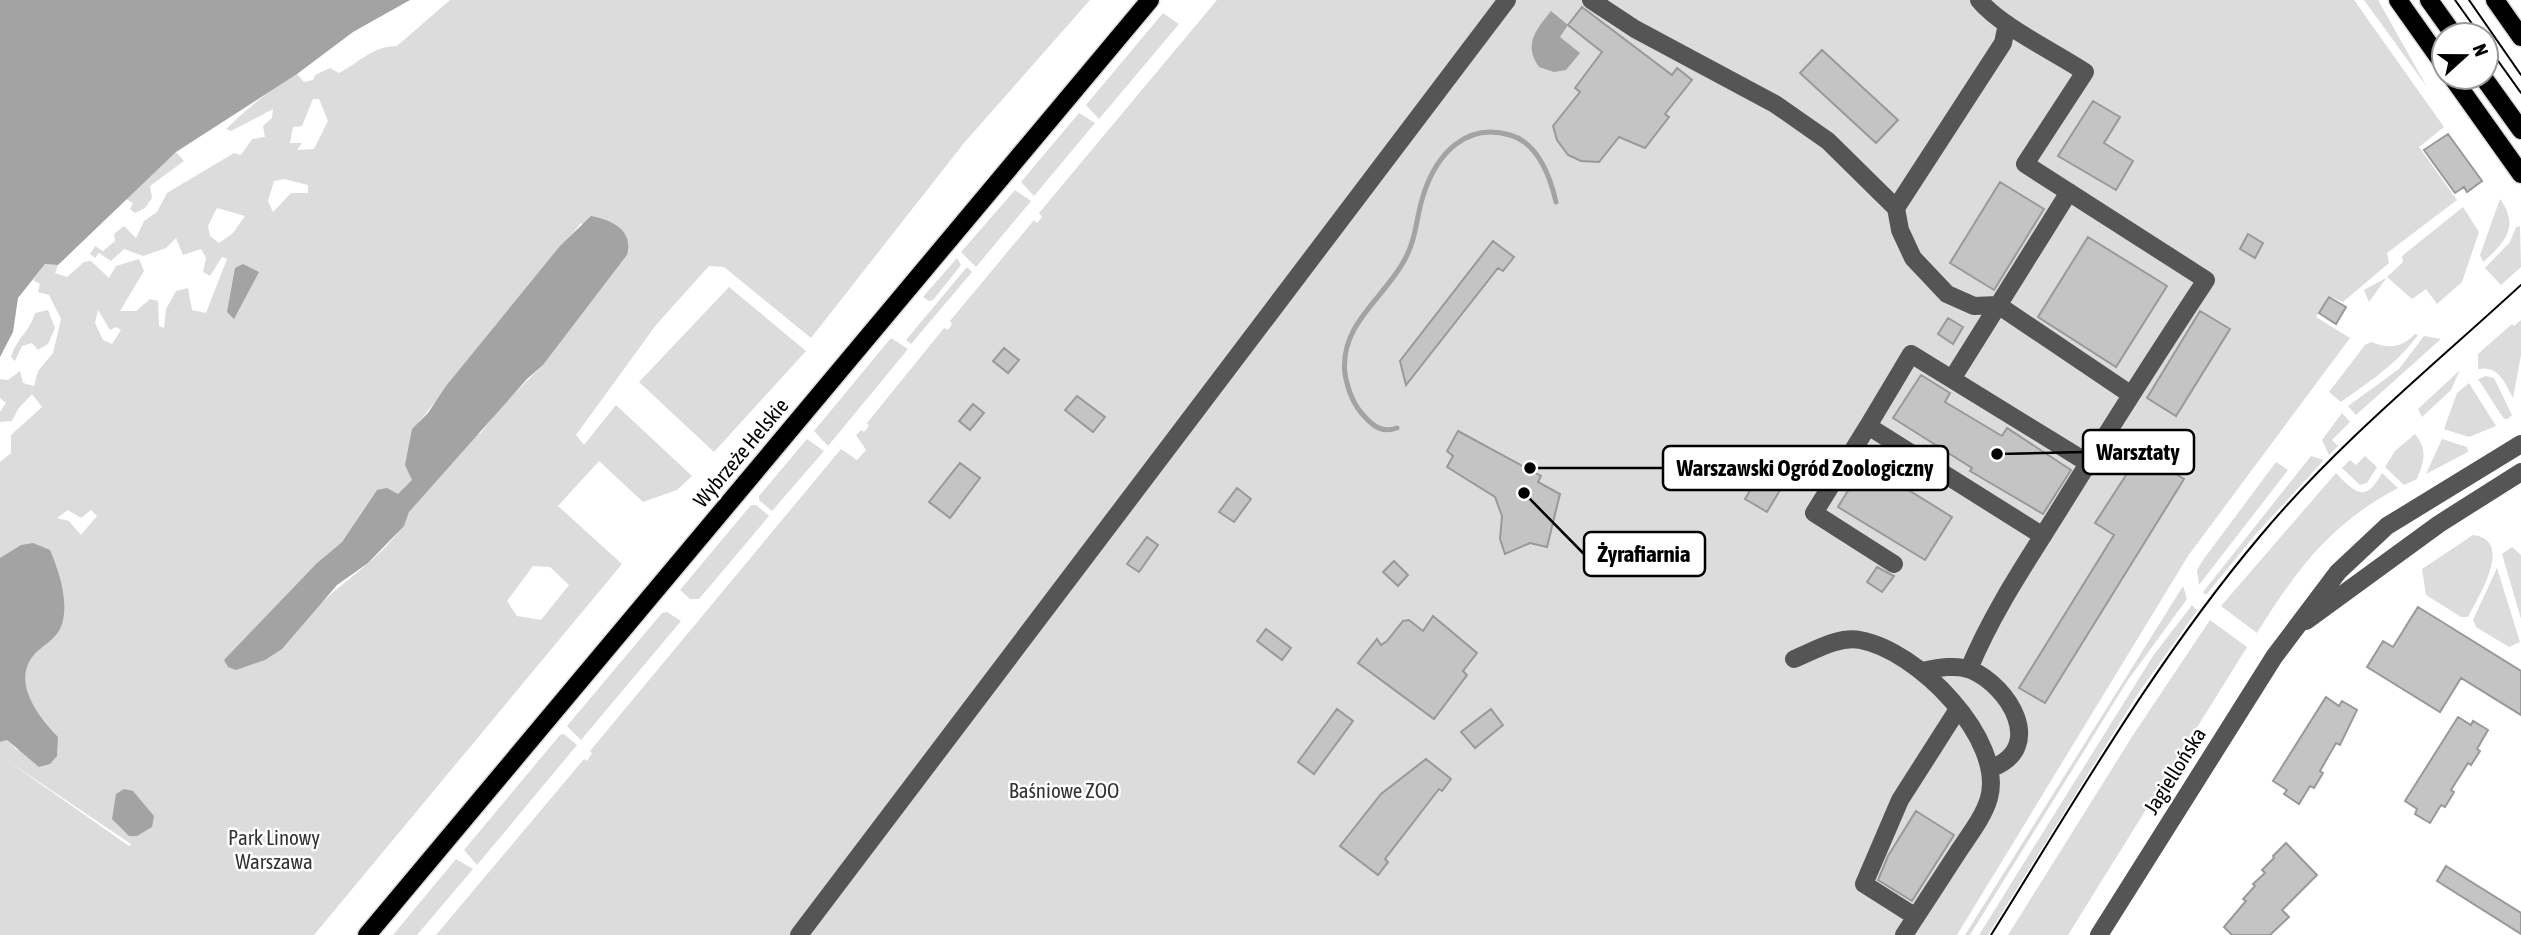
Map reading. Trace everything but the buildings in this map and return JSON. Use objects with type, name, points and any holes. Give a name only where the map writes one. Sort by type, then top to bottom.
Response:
[{"type":"main road","name":"Wybrzeże Helskie","points":[[367,935],[1150,0]]},
{"type":"main road","points":[[2398,0],[2430,45]]},
{"type":"main road","points":[[2429,0],[2444,21]]},
{"type":"main road","points":[[2495,0],[2521,37]]},
{"type":"main road","points":[[2462,91],[2521,174]]},
{"type":"main road","points":[[2493,91],[2521,130]]},
{"type":"street","points":[[799,935],[1507,0]]},
{"type":"street","points":[[1591,0],[1635,29],[1785,112],[1828,141],[1896,208],[1899,230],[1913,258],[1947,293],[1973,306],[1998,305],[2130,394]]},
{"type":"street","points":[[1969,669],[1980,642],[2043,536],[2130,394],[2206,280],[2025,164],[2085,72],[1988,12],[1979,0]]},
{"type":"street","points":[[1896,208],[2003,43],[2007,24]]},
{"type":"street","points":[[1952,379],[2069,192]]},
{"type":"street","points":[[1894,564],[1814,513],[1911,354],[2088,463]]},
{"type":"street","points":[[1868,426],[2043,536]]},
{"type":"street","name":"Jagiellońska","points":[[2099,935],[2292,632],[2338,572],[2387,526],[2521,444]]},
{"type":"street","name":"Jagiellońska","points":[[2292,632],[2439,524],[2521,472]]},
{"type":"street","points":[[1794,659],[1839,641],[1860,640],[1922,671],[1958,709],[1992,768],[1989,799],[1905,935]]},
{"type":"street","points":[[1922,671],[1944,667],[1969,669],[2005,695],[2018,726],[2017,743],[2004,764],[1992,768]]},
{"type":"street","points":[[1916,917],[1864,884],[1900,800],[1958,709]]},
{"type":"green space","name":"Park Linowy Warszawa","points":[[450,0],[1090,0],[964,143],[811,338],[724,267],[709,266],[656,325],[576,435],[584,445],[616,405],[692,476],[677,490],[643,502],[599,461],[558,506],[622,564],[314,935],[0,935],[0,742],[7,740],[17,750],[57,737],[15,680],[0,563],[0,462],[11,453],[11,435],[42,407],[32,394],[18,409],[12,421],[0,422],[0,412],[6,403],[0,398],[0,379],[8,380],[20,371],[23,383],[34,386],[38,371],[53,353],[61,319],[49,295],[38,292],[40,284],[33,280],[45,264],[58,265],[55,273],[67,277],[84,262],[91,261],[109,278],[116,266],[139,259],[144,271],[120,311],[136,311],[150,299],[158,301],[159,326],[164,328],[166,309],[176,291],[188,288],[192,310],[206,313],[227,259],[222,257],[210,276],[203,272],[206,258],[201,249],[183,255],[176,238],[166,248],[143,256],[124,249],[111,261],[99,253],[95,258],[90,254],[95,246],[103,251],[115,241],[114,234],[124,226],[136,238],[144,221],[157,212],[167,193],[234,153],[241,155],[252,139],[265,137],[263,126],[272,118],[273,109],[231,131],[226,129],[277,86],[297,74],[304,82],[313,80],[315,75],[330,68],[339,73],[374,52],[397,46]],"holes":[[[313,99],[319,99],[328,121],[314,149],[297,150],[302,143],[290,143],[293,127],[302,126]],[[284,179],[308,185],[308,193],[291,193],[273,212],[268,201],[274,181]],[[217,208],[245,216],[233,233],[219,243],[210,236],[208,226]],[[581,223],[627,255],[543,365],[500,408],[480,434],[418,423]],[[98,310],[110,330],[116,327],[121,330],[112,344],[103,340],[95,323]],[[377,490],[409,512],[393,539],[313,611],[317,563],[342,542]],[[68,510],[81,518],[91,510],[97,516],[81,535],[69,521],[57,518]],[[533,566],[550,567],[569,585],[541,620],[517,616],[507,601]],[[5,759],[131,844],[129,846]]]},
{"type":"green space","name":"Baśniowe ZOO","points":[[1217,0],[2354,0],[2444,127],[2419,147],[2457,200],[2387,253],[2389,263],[2343,302],[2329,296],[2316,317],[2350,338],[2188,556],[1957,935],[436,935],[584,759],[587,761],[592,753],[590,751],[841,449],[857,460],[866,450],[856,435],[869,426],[867,423],[944,328],[948,330],[952,324],[950,321],[1034,220],[1037,223],[1042,217],[1039,213]]},
{"type":"green space","points":[[2364,0],[2378,0],[2427,87]]},
{"type":"green space","points":[[1163,13],[1179,24],[1099,119],[1086,105]]},
{"type":"green space","points":[[1079,113],[1095,123],[1034,196],[1021,182]]},
{"type":"green space","points":[[176,152],[184,161],[150,186],[152,198],[145,208],[135,213],[130,209],[133,203],[126,199]]},
{"type":"green space","points":[[1015,190],[1031,201],[976,267],[961,252]]},
{"type":"green space","points":[[2500,199],[2509,218],[2507,234],[2498,248],[2483,262],[2480,255]]},
{"type":"green space","points":[[2463,207],[2479,232],[2462,282],[2437,304],[2426,289],[2412,299],[2387,277],[2403,262],[2402,256]]},
{"type":"green space","points":[[2520,226],[2521,267],[2501,285],[2485,268],[2510,242],[2516,227]]},
{"type":"green space","points":[[957,258],[961,265],[933,300],[929,301],[923,297]]},
{"type":"green space","points":[[967,267],[972,272],[911,344],[906,340]]},
{"type":"green space","points":[[2387,277],[2369,302],[2364,290]]},
{"type":"green space","points":[[729,287],[806,351],[714,452],[639,382]]},
{"type":"green space","points":[[48,310],[55,328],[48,344],[38,350],[32,343],[22,346],[15,361],[11,357],[35,313]]},
{"type":"green space","points":[[2521,320],[2521,355],[2513,398],[2496,372],[2485,368],[2478,369],[2478,354],[2512,324],[2514,326]]},
{"type":"green space","points":[[2415,334],[2418,335],[2392,363],[2341,402],[2329,392],[2365,345],[2371,342],[2395,346]]},
{"type":"green space","points":[[2424,336],[2441,339],[2356,415],[2348,406],[2399,369]]},
{"type":"green space","points":[[891,338],[908,349],[828,446],[814,431]]},
{"type":"green space","points":[[2460,370],[2451,390],[2422,417],[2418,409]]},
{"type":"green space","points":[[2486,376],[2494,378],[2512,415],[2508,419],[2504,419],[2478,379]]},
{"type":"green space","points":[[2469,383],[2496,426],[2469,437],[2444,429],[2457,393]]},
{"type":"green space","points":[[2342,413],[2350,422],[2332,440],[2338,446],[2329,455],[2322,440]]},
{"type":"green space","points":[[2415,434],[2422,445],[2423,461],[2417,479],[2404,485],[2385,467],[2395,451]]},
{"type":"green space","points":[[807,439],[824,451],[772,511],[759,500],[759,496]]},
{"type":"green space","points":[[2442,439],[2467,447],[2468,452],[2426,474]]},
{"type":"green space","points":[[2311,456],[2324,460],[2256,534],[2206,595],[2203,592]]},
{"type":"green space","points":[[2365,456],[2377,467],[2367,483],[2360,485],[2342,468],[2350,460],[2356,465]]},
{"type":"green space","points":[[2276,462],[2288,470],[2199,585],[2197,570],[2203,560]]},
{"type":"green space","points":[[2336,473],[2361,492],[2371,488],[2382,473],[2398,488],[2353,517],[2317,550],[2286,588],[2257,633],[2221,606]]},
{"type":"green space","points":[[751,505],[756,505],[769,516],[699,599],[690,599],[680,590]]},
{"type":"green space","points":[[2473,535],[2485,539],[2491,547],[2493,558],[2485,584],[2468,617],[2461,617],[2426,595],[2422,569]]},
{"type":"green space","points":[[2512,547],[2521,555],[2521,619],[2502,554]]},
{"type":"green space","points":[[2497,568],[2520,642],[2509,647],[2476,627],[2473,620]]},
{"type":"green space","points":[[2183,586],[2187,599],[2128,680],[1970,935],[1965,935]]},
{"type":"green space","points":[[2192,605],[2197,611],[2139,692],[1988,935],[1979,935],[2153,656]]},
{"type":"green space","points":[[664,610],[681,621],[581,740],[567,726],[662,613],[667,612]]},
{"type":"green space","points":[[2210,620],[2247,647],[2068,935],[2008,935],[2135,732]]},
{"type":"green space","points":[[564,734],[577,745],[477,865],[464,850],[560,735]]},
{"type":"green space","points":[[456,859],[473,869],[417,935],[393,935]]},
{"type":"shaded area","points":[[0,0],[410,0],[353,32],[297,74],[176,152],[58,265],[45,264],[18,298],[13,332],[0,357]]},
{"type":"shaded area","points":[[1551,11],[1568,25],[1560,37],[1580,53],[1566,70],[1554,72],[1539,67],[1532,51],[1536,31]]},
{"type":"shaded area","points":[[591,216],[620,228],[627,239],[627,255],[543,365],[527,379],[409,512],[404,526],[368,563],[337,585],[282,649],[265,660],[236,670],[228,667],[224,660],[317,563],[342,542],[377,490],[387,488],[398,494],[412,480],[405,465],[412,429],[428,413],[446,386],[560,246]]},
{"type":"shaded area","points":[[243,264],[259,272],[234,319],[227,312],[235,268]]},
{"type":"shaded area","points":[[33,543],[50,550],[64,596],[64,615],[60,629],[33,656],[25,677],[30,699],[58,737],[57,756],[50,764],[39,767],[7,740],[0,742],[0,558],[21,545]]},
{"type":"shaded area","points":[[124,789],[133,791],[154,816],[152,827],[137,836],[129,836],[112,819],[116,794]]},
{"type":"waterway","points":[[1397,428],[1379,428],[1368,421],[1357,408],[1346,380],[1345,356],[1356,326],[1405,259],[1412,243],[1424,193],[1445,154],[1455,144],[1480,133],[1494,132],[1520,139],[1541,162],[1556,202]]},
{"type":"tram line","points":[[2455,0],[2470,21]]},
{"type":"tram line","points":[[2469,0],[2521,75]]},
{"type":"tram line","points":[[2500,64],[2521,93]]},
{"type":"tram line","points":[[1991,935],[2152,680],[2223,582],[2261,535],[2354,437],[2521,285]]},
{"type":"place","name":"Warsztaty","points":[[1997,454]]},
{"type":"place","name":"Warszawski Ogród Zoologiczny","points":[[1530,468]]},
{"type":"place","name":"Żyrafiarnia","points":[[1524,493]]}]
